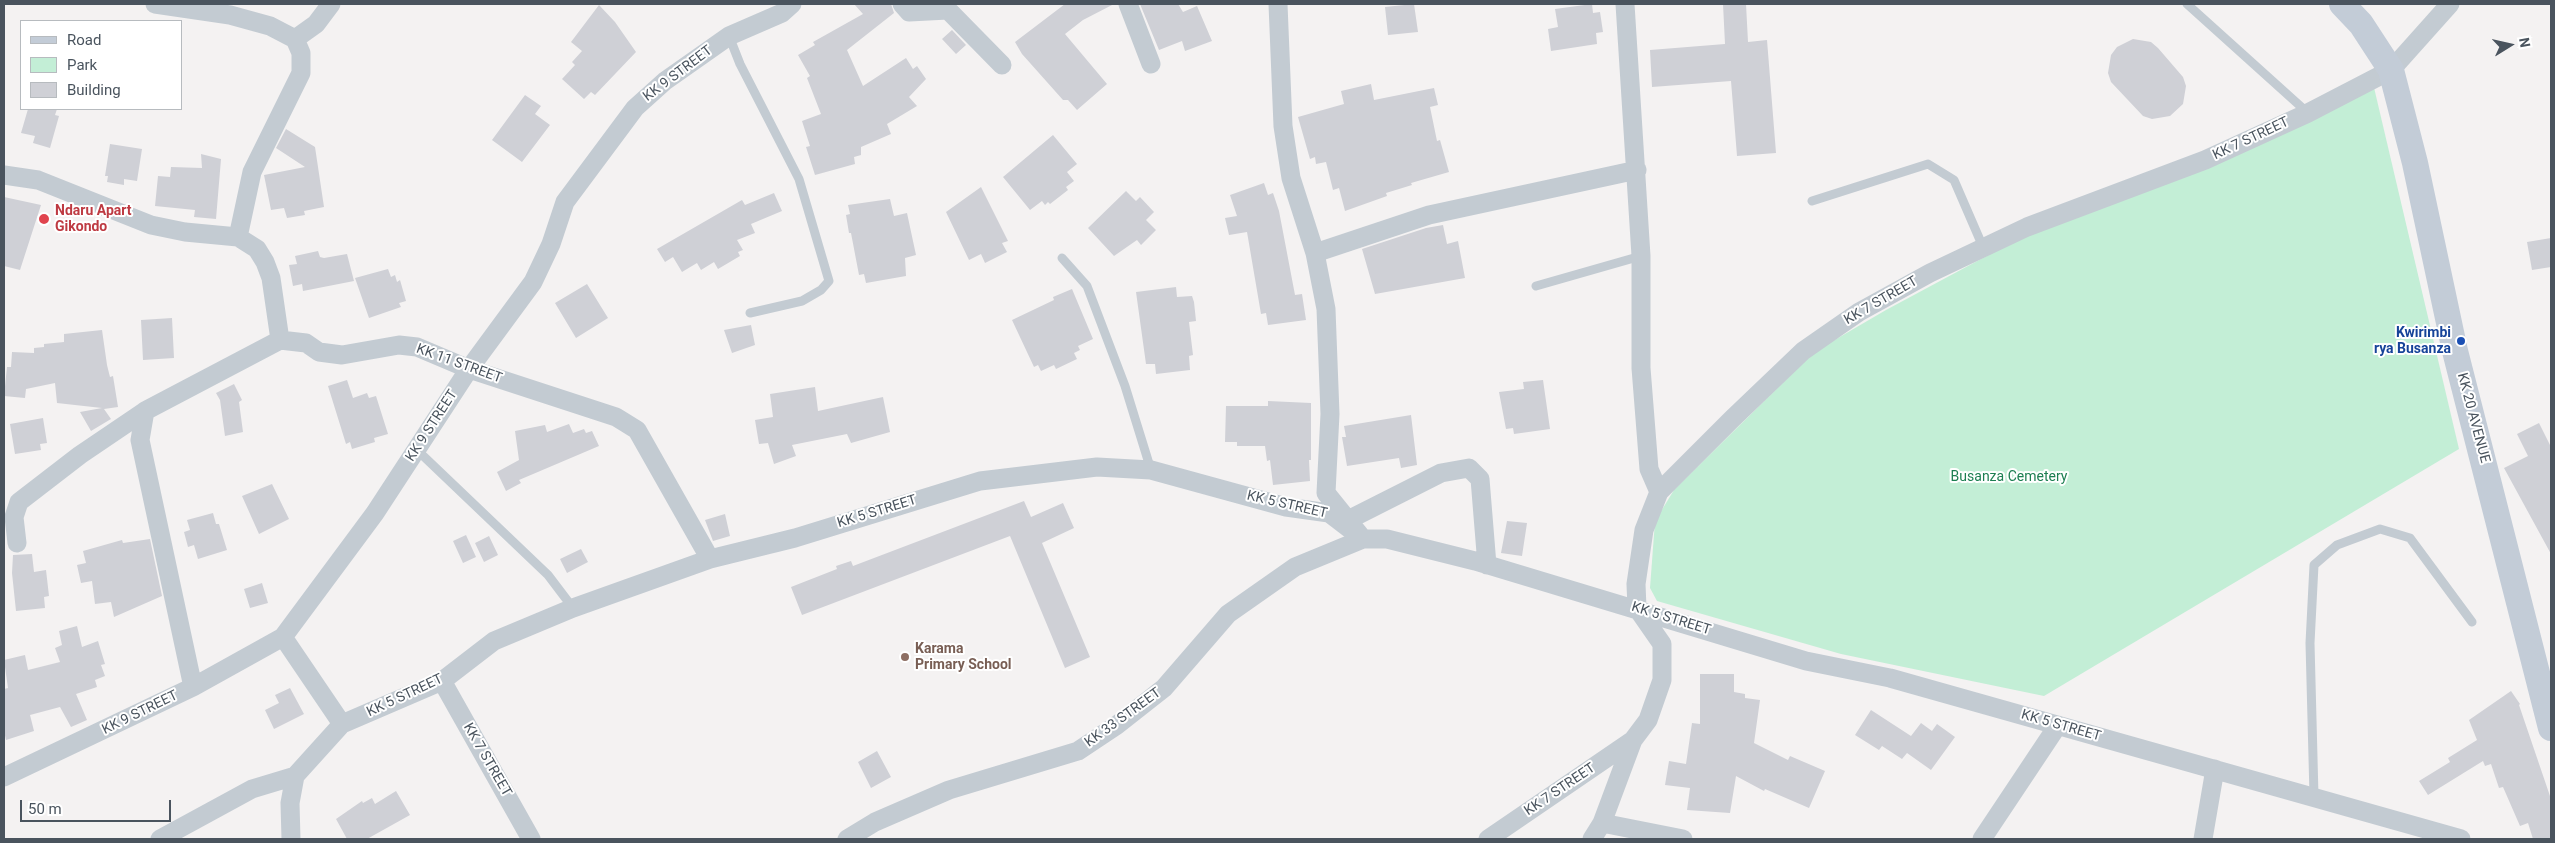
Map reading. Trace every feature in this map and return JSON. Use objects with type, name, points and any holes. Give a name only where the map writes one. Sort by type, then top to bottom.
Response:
[{"type":"main road","name":"KK 20 AVENUE","points":[[2342,4],[2361,24],[2391,70],[2415,163],[2455,351],[2551,728]]},
{"type":"street","points":[[155,4],[230,16],[270,26],[295,39],[301,54],[301,73],[252,172],[238,237]]},
{"type":"street","points":[[295,39],[316,24],[331,4]]},
{"type":"street","name":"KK 9 STREET","points":[[4,777],[193,687],[284,636],[375,513],[469,369],[533,282],[551,244],[565,202],[635,108],[665,81],[729,36],[782,13],[792,4]]},
{"type":"street","points":[[902,4],[909,12],[948,10],[1002,65]]},
{"type":"street","points":[[1128,4],[1151,64]]},
{"type":"street","points":[[1278,4],[1283,126],[1291,178],[1314,253],[1326,309],[1330,414],[1326,493],[1363,540]]},
{"type":"street","points":[[1625,4],[1641,256],[1641,368],[1649,469],[1659,492]]},
{"type":"street","points":[[2391,70],[2450,4]]},
{"type":"street","name":"KK 7 STREET","points":[[1592,839],[1602,823],[1633,740],[1648,720],[1662,680],[1662,644],[1637,608],[1636,584],[1644,530],[1659,492],[1803,351],[1859,312],[1983,247],[2027,226],[2205,160],[2308,113],[2391,70]]},
{"type":"street","points":[[1314,253],[1429,215],[1636,170]]},
{"type":"street","points":[[4,175],[38,180],[151,225],[185,232],[238,237],[257,249],[266,262],[272,278],[280,340],[145,412],[80,455],[19,502],[14,517],[17,543]]},
{"type":"street","name":"KK 11 STREET","points":[[280,340],[306,343],[319,352],[342,355],[399,345],[417,347],[469,369],[616,417],[637,430],[710,559]]},
{"type":"street","points":[[145,412],[140,440],[193,687]]},
{"type":"street","name":"KK 5 STREET","points":[[342,724],[442,681],[494,641],[574,608],[710,559],[795,538],[980,481],[1097,467],[1151,470],[1286,507],[1329,513],[1363,540],[1387,539],[1487,565],[1637,608],[1806,662],[1890,678],[2461,839]]},
{"type":"street","points":[[1348,520],[1441,473],[1469,468],[1480,479],[1487,565]]},
{"type":"street","name":"KK 33 STREET","points":[[847,839],[875,822],[949,790],[1078,751],[1117,725],[1164,688],[1228,614],[1295,567],[1363,540]]},
{"type":"street","points":[[284,636],[342,724],[296,776],[290,803],[291,839]]},
{"type":"street","name":"KK 7 STREET","points":[[442,681],[532,839]]},
{"type":"street","points":[[1982,839],[2058,725]]},
{"type":"street","name":"KK 7 STREET","points":[[1488,839],[1633,740]]},
{"type":"street","points":[[2203,839],[2215,769]]},
{"type":"street","points":[[160,839],[252,789],[296,776]]},
{"type":"street","points":[[1602,823],[1683,839]]},
{"type":"lane","points":[[2187,4],[2308,113]]},
{"type":"lane","points":[[729,36],[740,64],[800,178],[829,281],[821,290],[802,301],[750,313]]},
{"type":"lane","points":[[1812,201],[1928,164],[1954,180],[1983,247]]},
{"type":"lane","points":[[1536,286],[1641,256]]},
{"type":"lane","points":[[1062,258],[1087,286],[1093,300],[1125,386],[1151,470]]},
{"type":"lane","points":[[416,450],[548,575],[574,608]]},
{"type":"lane","points":[[2314,796],[2310,643],[2314,565],[2337,545],[2380,529],[2410,538],[2472,622]]},
{"type":"green space","name":"Busanza Cemetery","points":[[2372,79],[2459,449],[2044,696],[1841,654],[1657,601],[1650,588],[1655,521],[1674,490],[1814,352],[1886,310],[2076,208]]},
{"type":"building","points":[[854,4],[891,4],[894,13],[847,50],[863,86],[906,58],[913,69],[917,66],[926,79],[909,97],[917,106],[887,124],[891,134],[861,147],[861,155],[854,157],[855,164],[815,175],[806,147],[810,146],[802,121],[821,114],[807,78],[810,76],[798,55],[815,45],[813,42],[863,14]]},
{"type":"building","points":[[1065,4],[1114,4],[1083,20],[1065,34],[1107,84],[1077,110],[1068,100],[1063,100],[1022,54],[1015,42]]},
{"type":"building","points":[[1140,4],[1178,4],[1183,12],[1197,6],[1212,41],[1185,51],[1182,41],[1159,50]]},
{"type":"building","points":[[1414,4],[1418,32],[1388,35],[1385,7]]},
{"type":"building","points":[[1592,4],[1593,13],[1600,12],[1603,32],[1596,33],[1597,44],[1551,51],[1548,29],[1558,27],[1555,9]]},
{"type":"building","points":[[1723,4],[1746,4],[1748,42],[1767,40],[1776,153],[1737,156],[1731,81],[1652,87],[1650,50],[1725,44]]},
{"type":"building","points":[[599,5],[615,22],[636,52],[595,95],[591,92],[584,99],[562,79],[575,65],[572,62],[582,51],[571,42]]},
{"type":"building","points":[[952,30],[966,45],[956,54],[942,39]]},
{"type":"building","points":[[2133,39],[2151,42],[2183,77],[2186,86],[2183,104],[2170,116],[2152,119],[2143,116],[2111,82],[2108,73],[2111,55],[2117,47]]},
{"type":"building","points":[[1371,84],[1374,100],[1434,88],[1438,105],[1430,107],[1437,141],[1440,140],[1449,172],[1411,183],[1412,185],[1386,193],[1387,196],[1345,211],[1339,188],[1333,190],[1326,162],[1316,164],[1315,157],[1310,159],[1298,117],[1344,104],[1341,91]]},
{"type":"building","points":[[525,95],[541,106],[535,114],[550,125],[522,162],[492,140]]},
{"type":"building","points":[[28,110],[57,110],[55,115],[59,116],[50,148],[33,143],[35,136],[21,133]]},
{"type":"building","points":[[286,129],[315,147],[324,207],[304,211],[305,215],[287,218],[284,208],[271,210],[264,175],[305,167],[276,148]]},
{"type":"building","points":[[1053,135],[1077,164],[1067,172],[1074,181],[1066,187],[1068,190],[1050,204],[1048,202],[1045,205],[1042,201],[1030,210],[1003,177]]},
{"type":"building","points":[[110,144],[142,149],[137,181],[124,179],[124,185],[107,182],[108,176],[105,176]]},
{"type":"building","points":[[201,154],[221,159],[216,219],[194,217],[195,210],[155,206],[158,176],[170,177],[171,167],[202,168]]},
{"type":"building","points":[[1264,183],[1268,195],[1273,193],[1279,211],[1295,295],[1302,294],[1306,320],[1268,325],[1266,313],[1261,314],[1247,232],[1229,235],[1225,218],[1237,216],[1230,195]]},
{"type":"building","points":[[981,187],[1008,241],[1002,243],[1007,252],[985,263],[981,254],[969,260],[946,212]]},
{"type":"building","points":[[1126,191],[1136,201],[1140,197],[1154,212],[1146,220],[1156,230],[1141,245],[1137,240],[1114,256],[1088,228]]},
{"type":"building","points":[[774,193],[782,211],[751,224],[755,233],[737,240],[743,250],[738,252],[740,256],[718,269],[714,262],[701,270],[697,263],[682,272],[673,257],[665,262],[657,249],[742,200],[745,205]]},
{"type":"building","points":[[4,197],[41,205],[20,270],[4,266]]},
{"type":"building","points":[[890,199],[894,216],[907,213],[916,255],[905,258],[906,276],[866,283],[864,274],[859,275],[851,233],[849,233],[846,215],[850,214],[848,205]]},
{"type":"building","points":[[1443,225],[1447,244],[1458,241],[1465,278],[1375,294],[1362,249],[1426,228]]},
{"type":"building","points":[[2551,238],[2551,267],[2532,270],[2527,242]]},
{"type":"building","points":[[318,251],[320,257],[324,258],[347,254],[354,281],[303,291],[302,284],[293,286],[289,265],[297,264],[295,256]]},
{"type":"building","points":[[388,269],[391,277],[395,275],[397,282],[400,280],[406,301],[399,303],[401,307],[369,318],[355,278]]},
{"type":"building","points":[[587,284],[608,318],[576,338],[555,303]]},
{"type":"building","points":[[1176,287],[1177,297],[1192,296],[1194,302],[1196,321],[1189,322],[1193,355],[1189,356],[1190,370],[1156,374],[1155,364],[1146,364],[1136,292]]},
{"type":"building","points":[[1072,289],[1093,339],[1078,346],[1080,350],[1074,353],[1077,359],[1056,369],[1054,365],[1041,371],[1038,365],[1034,367],[1012,320],[1054,300],[1053,297]]},
{"type":"building","points":[[172,318],[174,358],[143,360],[141,320]]},
{"type":"building","points":[[751,325],[755,345],[732,353],[724,330]]},
{"type":"building","points":[[102,330],[107,365],[110,377],[113,376],[118,407],[104,409],[111,419],[91,431],[80,412],[102,408],[57,403],[55,383],[26,389],[25,398],[4,396],[7,367],[11,367],[12,352],[34,353],[34,348],[44,347],[44,344],[64,342],[64,334]]},
{"type":"building","points":[[347,380],[353,398],[367,393],[369,398],[376,396],[388,434],[374,438],[375,442],[352,449],[350,442],[346,444],[328,386]]},
{"type":"building","points":[[1543,380],[1550,429],[1514,434],[1513,428],[1506,429],[1499,392],[1524,389],[1523,382]]},
{"type":"building","points":[[234,384],[242,400],[239,402],[243,432],[225,436],[220,400],[216,393]]},
{"type":"building","points":[[815,387],[818,411],[883,397],[890,432],[851,443],[847,434],[792,445],[796,456],[774,464],[768,443],[759,444],[755,420],[773,417],[770,394]]},
{"type":"building","points":[[1268,401],[1311,403],[1310,481],[1273,485],[1270,460],[1267,461],[1265,446],[1237,446],[1237,442],[1225,442],[1226,406],[1268,406]]},
{"type":"building","points":[[1411,415],[1417,465],[1401,468],[1399,458],[1347,466],[1342,437],[1346,437],[1344,426]]},
{"type":"building","points":[[43,418],[47,443],[40,444],[41,450],[15,454],[10,424]]},
{"type":"building","points":[[2539,423],[2551,447],[2551,554],[2504,468],[2528,456],[2517,434]]},
{"type":"building","points":[[569,424],[573,433],[584,429],[586,433],[592,431],[599,446],[519,480],[521,483],[506,491],[497,472],[519,460],[515,431],[545,425],[547,432]]},
{"type":"building","points":[[272,484],[289,519],[259,534],[242,496]]},
{"type":"building","points":[[1024,501],[1031,517],[1063,503],[1074,528],[1042,543],[1090,657],[1065,668],[1010,536],[802,615],[791,587],[837,569],[836,566],[851,561],[853,566]]},
{"type":"building","points":[[213,513],[216,524],[219,524],[227,550],[198,559],[194,545],[188,547],[184,532],[190,530],[187,520]]},
{"type":"building","points":[[725,514],[730,536],[713,541],[705,520]]},
{"type":"building","points":[[1507,521],[1527,523],[1522,556],[1501,553]]},
{"type":"building","points":[[466,535],[476,557],[463,563],[453,541]]},
{"type":"building","points":[[489,536],[498,555],[484,562],[475,543]]},
{"type":"building","points":[[150,539],[162,596],[114,617],[111,602],[95,604],[92,581],[81,583],[77,565],[86,563],[83,551],[122,540],[123,543]]},
{"type":"building","points":[[581,549],[588,562],[567,573],[560,559]]},
{"type":"building","points":[[32,554],[34,572],[46,570],[49,596],[44,597],[45,608],[16,611],[12,573],[13,555]]},
{"type":"building","points":[[262,583],[268,603],[250,608],[244,589]]},
{"type":"building","points":[[77,626],[82,647],[98,641],[105,664],[101,665],[105,676],[95,680],[97,687],[76,694],[87,720],[71,727],[60,707],[30,715],[34,731],[6,740],[4,731],[4,689],[8,688],[4,660],[25,655],[28,670],[60,662],[55,648],[62,645],[59,631]]},
{"type":"building","points":[[1700,674],[1734,674],[1734,692],[1745,694],[1745,698],[1760,700],[1754,743],[1788,760],[1790,756],[1825,771],[1809,808],[1765,789],[1764,791],[1736,776],[1730,813],[1687,810],[1690,788],[1665,785],[1669,761],[1686,764],[1692,723],[1700,724]]},
{"type":"building","points":[[290,688],[304,714],[274,729],[265,710],[279,703],[275,695]]},
{"type":"building","points":[[2511,691],[2520,704],[2551,799],[2551,839],[2533,839],[2528,823],[2520,826],[2503,787],[2499,788],[2491,764],[2485,766],[2483,761],[2428,795],[2419,781],[2450,762],[2448,758],[2477,740],[2469,720]]},
{"type":"building","points":[[1871,710],[1911,736],[1921,723],[1932,731],[1937,724],[1955,737],[1931,770],[1907,753],[1902,759],[1882,746],[1879,750],[1855,735]]},
{"type":"building","points":[[877,751],[891,777],[871,788],[858,762]]},
{"type":"building","points":[[396,791],[410,815],[367,839],[347,839],[336,819],[362,801],[363,803],[372,798],[375,804]]},
{"type":"place","name":"Ndaru Apart Gikondo","points":[[44,219]]},
{"type":"place","name":"Kwirimbi rya Busanza","points":[[2461,341]]},
{"type":"place","name":"Karama Primary School","points":[[905,657]]}]
